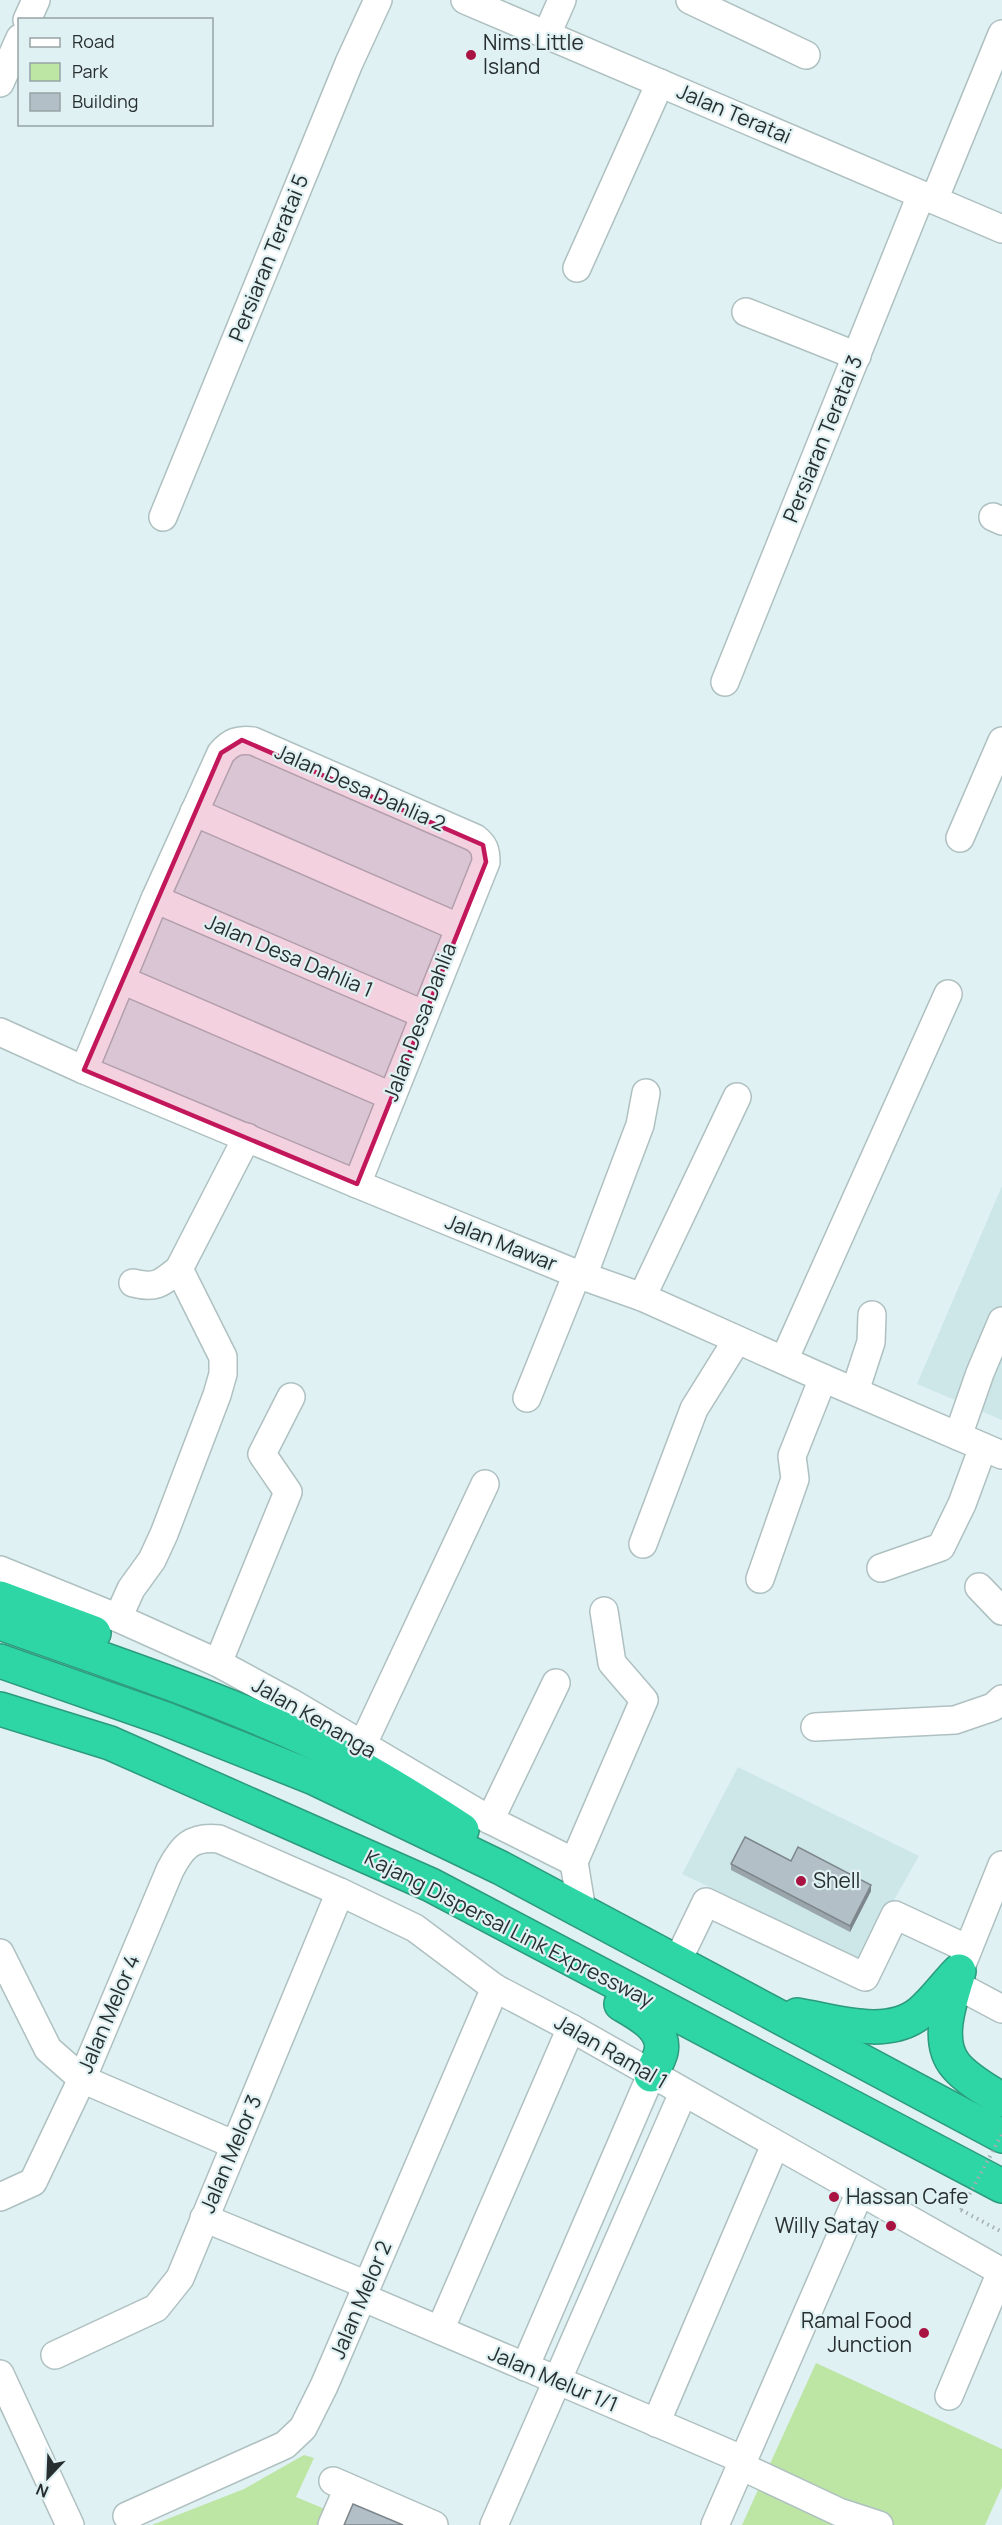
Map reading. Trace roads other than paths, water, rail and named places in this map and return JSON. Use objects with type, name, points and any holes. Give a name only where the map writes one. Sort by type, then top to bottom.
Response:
[{"type":"highway","points":[[0,1598],[118,1643],[197,1692]]},
{"type":"highway","points":[[0,1623],[197,1692],[306,1739],[411,1797],[483,1844],[501,1868]]},
{"type":"highway","points":[[0,1661],[166,1719],[314,1778],[501,1868],[1002,2135]]},
{"type":"highway","name":"Kajang Dispersal Link Expressway","points":[[0,1709],[110,1743],[431,1885],[1002,2186]]},
{"type":"highway","points":[[431,1885],[639,2015],[656,2029],[661,2041],[665,2083]]},
{"type":"highway","points":[[768,2010],[855,2025],[889,2025],[904,2022],[920,2013],[961,1968]]},
{"type":"highway","points":[[961,1968],[946,2019],[946,2043],[955,2065],[973,2081],[1002,2100]]},
{"type":"highway","points":[[665,2083],[676,2049],[688,2046],[887,2126]]},
{"type":"street","points":[[28,18],[36,0]]},
{"type":"street","name":"Persiaran Teratai 5","points":[[163,517],[349,63],[378,0]]},
{"type":"street","name":"Jalan Teratai","points":[[465,0],[1002,230]]},
{"type":"street","points":[[547,34],[562,0]]},
{"type":"street","points":[[690,0],[806,55]]},
{"type":"street","name":"Persiaran Teratai 3","points":[[725,682],[857,356],[1002,34]]},
{"type":"street","points":[[0,83],[18,42]]},
{"type":"street","points":[[577,268],[660,83]]},
{"type":"street","points":[[746,312],[857,356]]},
{"type":"street","name":"Jalan Desa Dahlia 2","points":[[194,812],[221,753],[230,743],[242,740],[253,741],[475,838],[483,845],[486,862]]},
{"type":"street","points":[[960,838],[1002,741]]},
{"type":"street","points":[[84,1070],[194,812],[458,927]]},
{"type":"street","name":"Jalan Desa Dahlia","points":[[357,1184],[423,1014],[486,862]]},
{"type":"street","name":"Jalan Desa Dahlia 1","points":[[155,899],[423,1014]]},
{"type":"street","points":[[122,980],[392,1096]]},
{"type":"street","points":[[784,1360],[948,994]]},
{"type":"street","name":"Jalan Mawar","points":[[0,1032],[84,1070],[357,1184],[642,1298],[992,1451]]},
{"type":"street","points":[[527,1398],[580,1275],[640,1125],[646,1093]]},
{"type":"street","points":[[642,1298],[736,1097]]},
{"type":"street","points":[[133,1283],[150,1287],[165,1280],[179,1269],[247,1137]]},
{"type":"street","points":[[118,1618],[131,1589],[152,1560],[164,1534],[218,1395],[223,1374],[223,1357],[179,1269]]},
{"type":"street","points":[[855,1391],[871,1342],[872,1315]]},
{"type":"street","points":[[958,1436],[991,1378],[1002,1321]]},
{"type":"street","points":[[643,1544],[694,1409],[737,1340]]},
{"type":"street","points":[[759,1579],[795,1479],[792,1456],[823,1378]]},
{"type":"street","points":[[218,1663],[288,1492],[262,1454],[291,1397]]},
{"type":"street","points":[[881,1568],[941,1547],[992,1451]]},
{"type":"street","points":[[362,1746],[485,1484]]},
{"type":"street","name":"Jalan Kenanga","points":[[0,1570],[118,1618],[218,1663],[290,1702],[490,1820],[574,1862]]},
{"type":"street","points":[[979,1587],[1002,1611]]},
{"type":"street","points":[[582,1911],[574,1862],[644,1700],[612,1664],[604,1611]]},
{"type":"street","points":[[490,1820],[555,1683]]},
{"type":"street","points":[[815,1727],[955,1720],[993,1707],[1002,1699]]},
{"type":"street","name":"Jalan Ramal 1","points":[[219,1839],[416,1928],[495,1988],[572,2028],[665,2083],[1001,2272]]},
{"type":"street","name":"Jalan Melor 4","points":[[0,2198],[33,2182],[82,2079],[176,1858],[194,1840],[219,1839]]},
{"type":"street","points":[[961,1968],[1002,1865]]},
{"type":"street","name":"Jalan Melor 3","points":[[55,2355],[156,2308],[180,2278],[340,1892]]},
{"type":"street","points":[[677,1962],[706,1902],[864,1977],[895,1915],[961,1968],[1002,2009]]},
{"type":"street","points":[[3,1968],[48,2049],[82,2079],[235,2145]]},
{"type":"street","name":"Jalan Melor 2","points":[[127,2516],[285,2445],[303,2428],[365,2291],[495,1988]]},
{"type":"street","points":[[440,2330],[572,2028]]},
{"type":"street","points":[[525,2367],[665,2083]]},
{"type":"street","points":[[494,2525],[557,2380],[665,2083]]},
{"type":"street","points":[[657,2423],[775,2145]]},
{"type":"street","points":[[715,2525],[860,2192]]},
{"type":"street","name":"Jalan Melur 1/1","points":[[204,2218],[365,2291],[440,2330],[657,2423],[839,2512],[879,2525]]},
{"type":"street","points":[[949,2396],[1001,2272]]},
{"type":"street","points":[[0,2374],[70,2525]]},
{"type":"street","points":[[332,2525],[341,2484],[434,2525]]},
{"type":"place","name":"Nims Little Island","points":[[471,55]]},
{"type":"place","name":"Shell","points":[[801,1881]]},
{"type":"place","name":"Hassan Cafe","points":[[834,2197]]},
{"type":"place","name":"Willy Satay","points":[[891,2226]]},
{"type":"place","name":"Ramal Food Junction","points":[[924,2333]]}]
